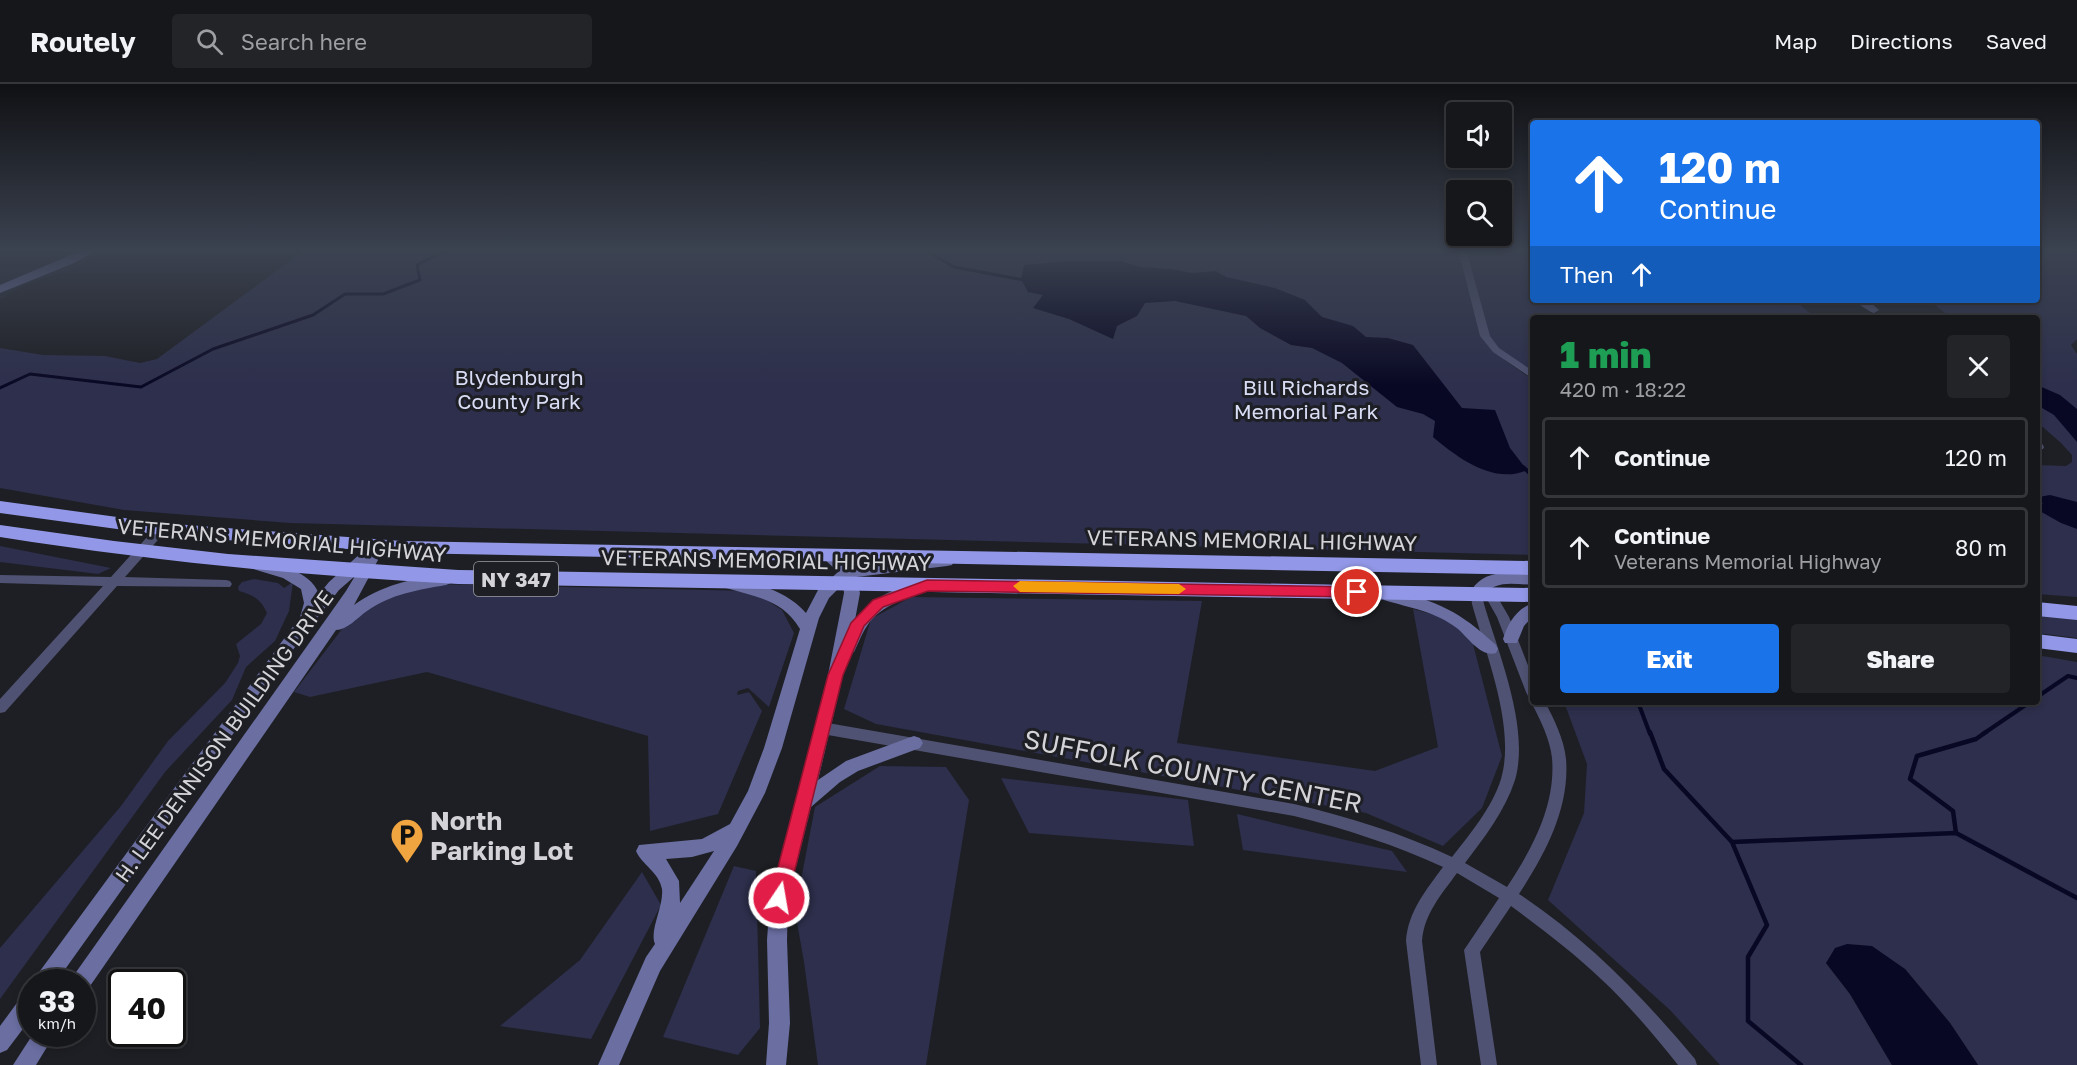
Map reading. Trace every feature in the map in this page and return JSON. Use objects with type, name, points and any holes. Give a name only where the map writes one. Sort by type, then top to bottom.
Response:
[{"type":"highway","name":"VETERANS MEMORIAL HIGHWAY","points":[[0,507],[161,530],[378,546],[1530,568]]},
{"type":"highway","name":"VETERANS MEMORIAL HIGHWAY","points":[[0,531],[141,552],[252,564],[458,577],[831,584],[849,579],[927,585],[1374,592],[1483,591],[1530,595]]},
{"type":"highway","points":[[2040,609],[2073,612]]},
{"type":"highway","points":[[2040,641],[2077,646]]},
{"type":"street","points":[[1474,295],[1485,336],[1496,350],[1530,374]]},
{"type":"street","points":[[1864,303],[1880,315]]},
{"type":"street","points":[[0,708],[161,530]]},
{"type":"street","name":"H. LEE DENNISON BUILDING DRIVE","points":[[90,969],[322,638],[357,572],[378,546]]},
{"type":"street","points":[[776,1065],[780,1015],[777,914],[781,884],[836,675],[849,579],[841,565],[828,556]]},
{"type":"street","points":[[849,579],[869,568],[979,559]]},
{"type":"street","points":[[252,564],[301,580],[311,590],[311,607],[294,636]]},
{"type":"street","points":[[1442,565],[1468,573],[1483,591],[1511,639],[1530,685]]},
{"type":"street","name":"H. LEE DENNISON BUILDING DRIVE","points":[[53,969],[294,636],[334,586],[357,572]]},
{"type":"street","points":[[322,638],[358,608],[379,595],[403,587],[458,577]]},
{"type":"street","points":[[0,579],[226,584]]},
{"type":"street","points":[[1429,1065],[1414,933],[1422,908],[1495,808],[1505,789],[1511,766],[1509,723],[1478,604],[1483,591],[1495,579],[1530,579]]},
{"type":"street","points":[[722,582],[781,597],[796,610],[808,628]]},
{"type":"street","points":[[653,964],[740,825],[756,794],[773,748],[814,609],[831,584]]},
{"type":"street","points":[[836,675],[854,631],[868,611],[883,601],[927,585]]},
{"type":"street","points":[[1374,592],[1438,608],[1459,621],[1490,649]]},
{"type":"street","points":[[1511,639],[1516,624],[1530,611]]},
{"type":"street","points":[[1489,1065],[1472,950],[1509,894],[1546,831],[1559,792],[1559,757],[1539,705]]},
{"type":"street","name":"SUFFOLK COUNTY CENTER","points":[[822,728],[1317,815],[1385,835],[1455,864],[1509,894],[1560,931],[1644,1012],[1689,1065]]},
{"type":"street","points":[[802,804],[834,777],[852,766],[914,743]]},
{"type":"street","points":[[608,1065],[653,964],[669,914],[673,887],[661,864],[645,851],[686,851],[706,847],[725,837],[740,825]]},
{"type":"street","points":[[0,1043],[18,1018]]},
{"type":"street","points":[[23,1065],[36,1047]]},
{"type":"green space","points":[[244,295],[1530,295],[1530,303],[1798,303],[1812,315],[1530,315],[1530,369],[1489,344],[1506,361],[1530,378],[1530,555],[290,523],[124,510],[0,488],[0,348],[43,355],[105,356],[140,363],[157,359]]},
{"type":"green space","points":[[2040,295],[2077,295],[2077,339],[2071,345],[2077,354],[2077,597],[2040,594],[2040,465],[2066,466],[2072,462],[2072,455],[2040,425],[2040,315],[1948,315],[1932,303],[2040,303]]},
{"type":"green space","points":[[0,546],[111,568],[98,574],[0,562]]},
{"type":"green space","points":[[254,579],[278,583],[284,588],[293,582],[289,611],[275,641],[246,667],[232,700],[165,772],[22,969],[18,969],[18,974],[0,999],[0,948],[121,806],[168,741],[225,683],[240,656],[236,644],[261,624],[267,613],[256,598],[239,591],[238,587],[242,582]]},
{"type":"green space","points":[[433,584],[753,591],[782,610],[794,633],[769,707],[748,688],[738,691],[737,695],[749,692],[762,711],[718,814],[650,831],[648,736],[427,672],[310,697],[294,692],[342,629],[368,604]]},
{"type":"green space","points":[[911,597],[1202,601],[1177,743],[1375,771],[1438,747],[1413,609],[1450,619],[1473,644],[1502,756],[1482,808],[1443,846],[1366,813],[876,724],[844,709],[871,619]]},
{"type":"green space","points":[[2040,614],[2077,617],[2077,638],[2040,633]]},
{"type":"green space","points":[[2040,656],[2077,662],[2077,1065],[1978,1065],[1950,1023],[1905,969],[1826,963],[1850,994],[1892,1065],[1720,1065],[1670,1010],[1548,900],[1584,813],[1587,764],[1565,705],[2040,705]]},
{"type":"green space","points":[[880,766],[946,767],[969,800],[926,1065],[818,1065],[795,911],[815,807]]},
{"type":"green space","points":[[1001,778],[1188,800],[1194,846],[1029,833]]},
{"type":"green space","points":[[1237,814],[1392,851],[1407,872],[1243,850]]},
{"type":"green space","points":[[734,866],[756,871],[760,1028],[738,1055],[663,1037]]},
{"type":"green space","points":[[642,872],[661,905],[591,1039],[500,1026],[580,960]]},
{"type":"shaded area","points":[[1043,295],[1292,295],[1305,300],[1322,317],[1353,326],[1366,337],[1388,338],[1413,345],[1462,408],[1495,410],[1510,448],[1527,470],[1515,474],[1502,474],[1489,472],[1465,461],[1433,437],[1435,421],[1423,414],[1397,407],[1342,363],[1312,348],[1291,345],[1260,328],[1246,316],[1175,301],[1145,303],[1137,316],[1117,326],[1113,339],[1069,319],[1033,308]]},
{"type":"shaded area","points":[[2040,386],[2060,395],[2077,409],[2077,442],[2054,415],[2040,407]]},
{"type":"shaded area","points":[[2050,495],[2077,502],[2077,529],[2040,511],[2040,502],[2043,504],[2040,497]]},
{"type":"shaded area","points":[[1847,944],[1872,946],[1905,969],[1950,1023],[1978,1065],[1892,1065],[1850,994],[1826,963],[1835,948]]},
{"type":"waterway","points":[[0,388],[30,374],[141,387],[213,349],[313,315],[344,295]]},
{"type":"waterway","points":[[1523,467],[1530,473]]},
{"type":"waterway","points":[[2040,695],[2068,676],[2077,678]]},
{"type":"waterway","points":[[1639,705],[1650,734]]},
{"type":"waterway","points":[[1983,734],[2026,705]]},
{"type":"waterway","points":[[1650,732],[1664,769],[1732,842]]},
{"type":"waterway","points":[[1956,833],[1953,811],[1910,779],[1917,756],[1976,739],[1986,732]]},
{"type":"waterway","points":[[1732,842],[1956,833]]},
{"type":"waterway","points":[[1956,833],[2077,898]]},
{"type":"waterway","points":[[1732,842],[1767,925],[1748,957],[1748,1021],[1801,1065]]},
{"type":"slow traffic","points":[[1020,586],[1179,589]]},
{"type":"place","name":"North Parking Lot","points":[[407,864]]},
{"type":"route","points":[[779,898],[836,675],[858,623],[868,611],[883,601],[927,585],[1357,592]]},
{"type":"park label","name":"Blydenburgh County Park","points":[[519,389]]},
{"type":"park label","name":"Bill Richards Memorial Park","points":[[1306,399]]}]
